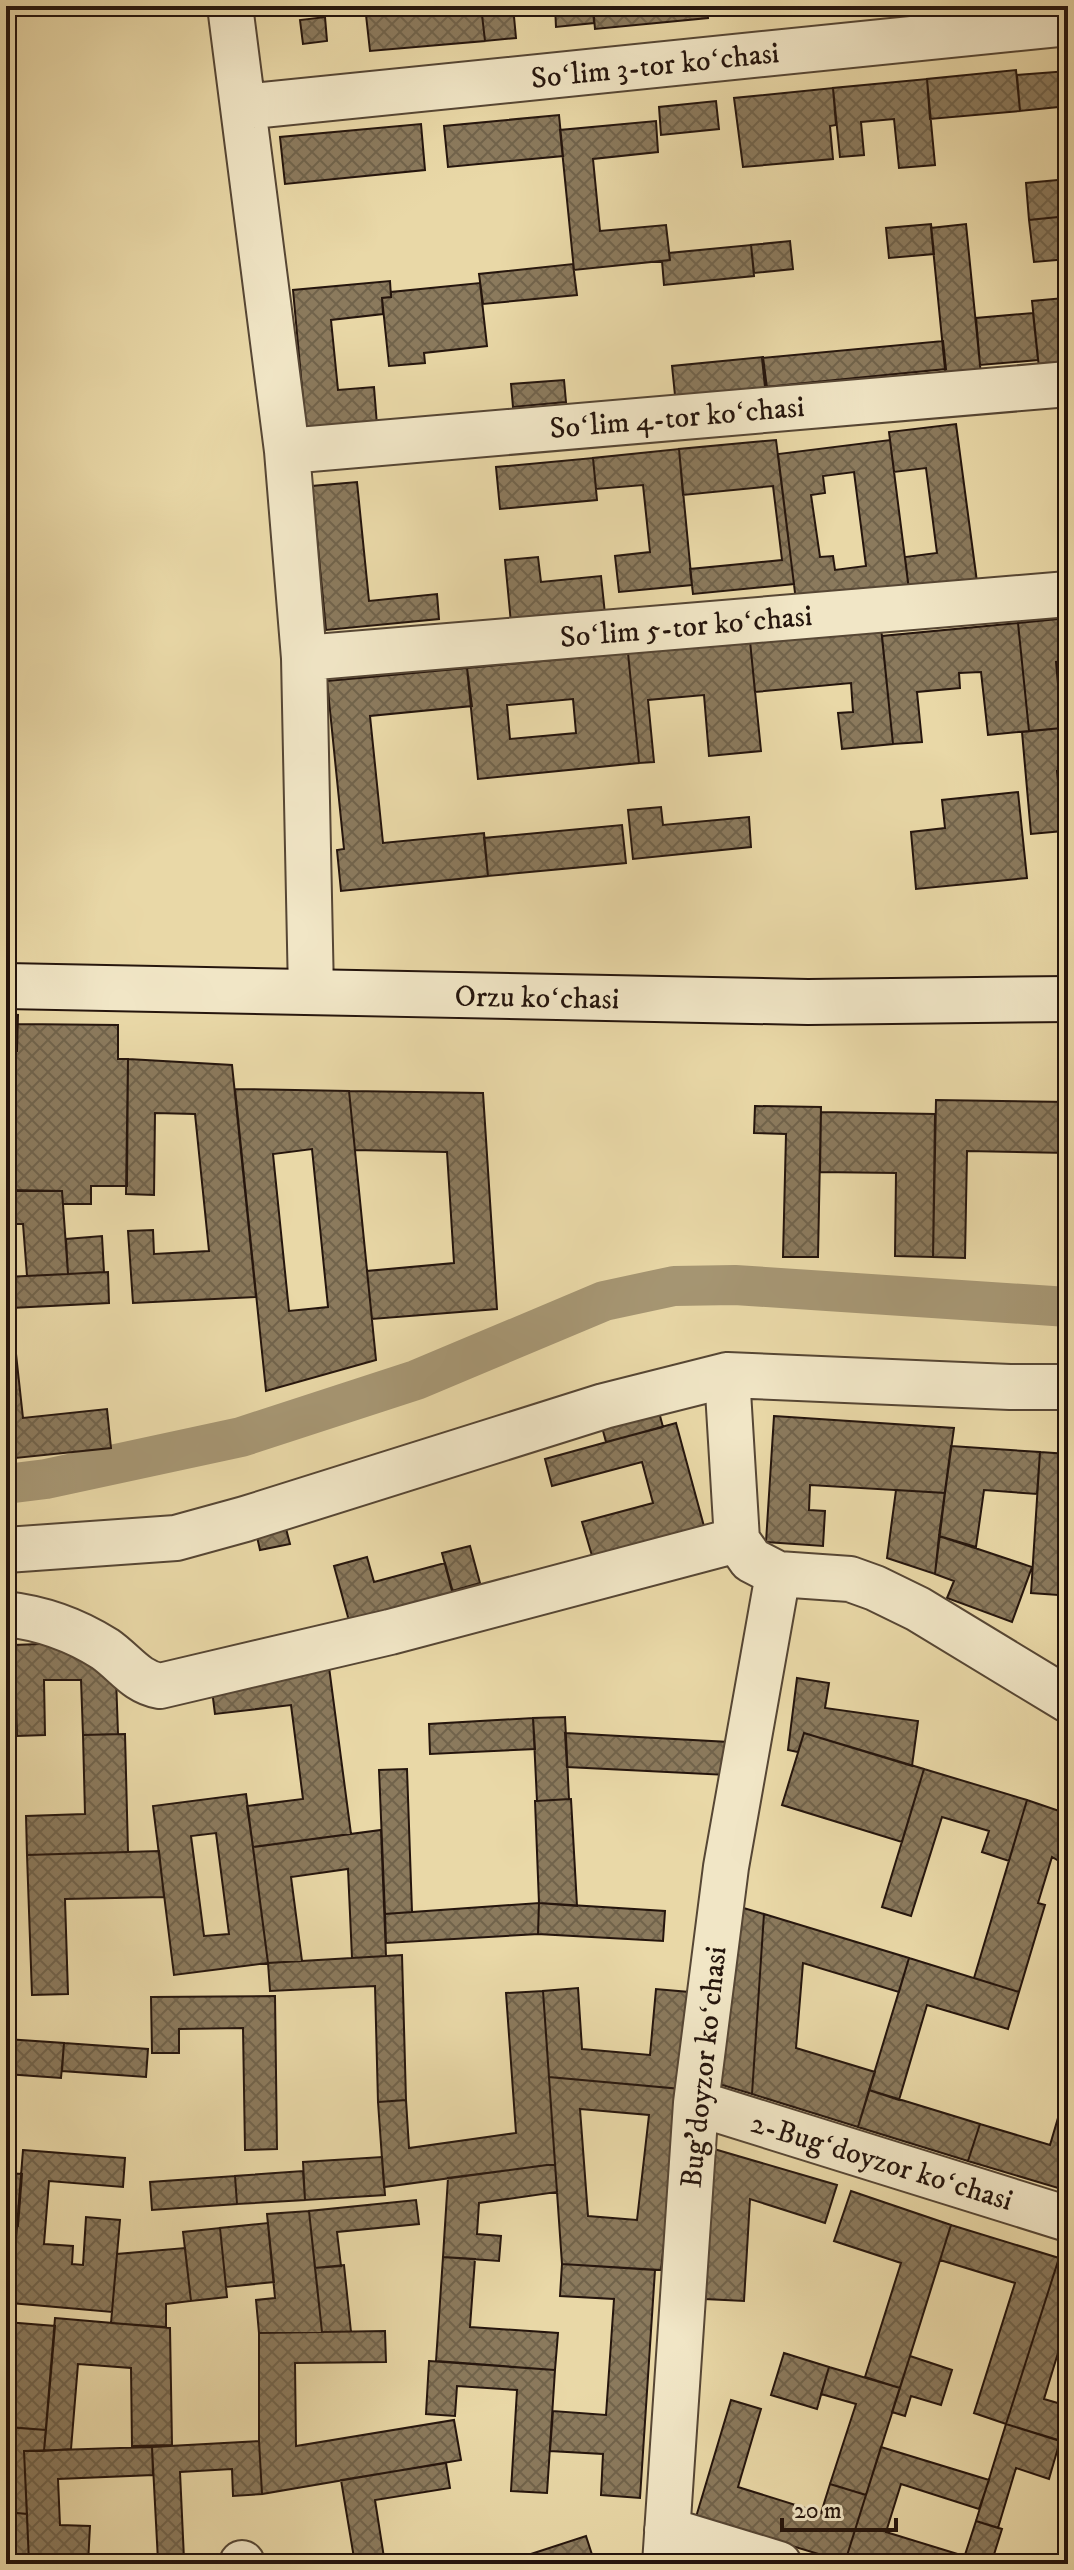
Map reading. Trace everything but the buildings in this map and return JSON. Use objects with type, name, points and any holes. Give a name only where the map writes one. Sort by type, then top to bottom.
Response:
[{"type":"street","points":[[230,6],[287,451],[304,658],[311,992]]},
{"type":"street","name":"Soʻlim 3-tor koʻchasi","points":[[243,107],[1068,23]]},
{"type":"street","name":"Soʻlim 4-tor koʻchasi","points":[[287,451],[1068,384]]},
{"type":"street","name":"Soʻlim 5-tor koʻchasi","points":[[304,658],[1068,594]]},
{"type":"street","name":"Orzu koʻchasi","points":[[6,986],[808,1002],[1068,999]]},
{"type":"street","points":[[6,1550],[176,1538],[604,1406],[727,1375],[1068,1387]]},
{"type":"street","points":[[727,1375],[737,1540],[751,1560],[778,1574],[850,1579],[875,1588],[918,1609],[1068,1700]]},
{"type":"street","points":[[6,1614],[53,1624],[78,1634],[105,1649],[145,1683],[160,1686],[390,1632],[737,1540]]},
{"type":"street","name":"Bug'doyzor koʻchasi","points":[[666,2547],[696,2103],[726,1867],[778,1574]]},
{"type":"street","name":"2-Bugʻdoyzor koʻchasi","points":[[696,2103],[1068,2219]]},
{"type":"street","points":[[666,2547],[779,2564]]},
{"type":"waterway","points":[[6,1484],[46,1479],[241,1437],[416,1380],[604,1301],[674,1286],[735,1285],[1068,1307]]}]
